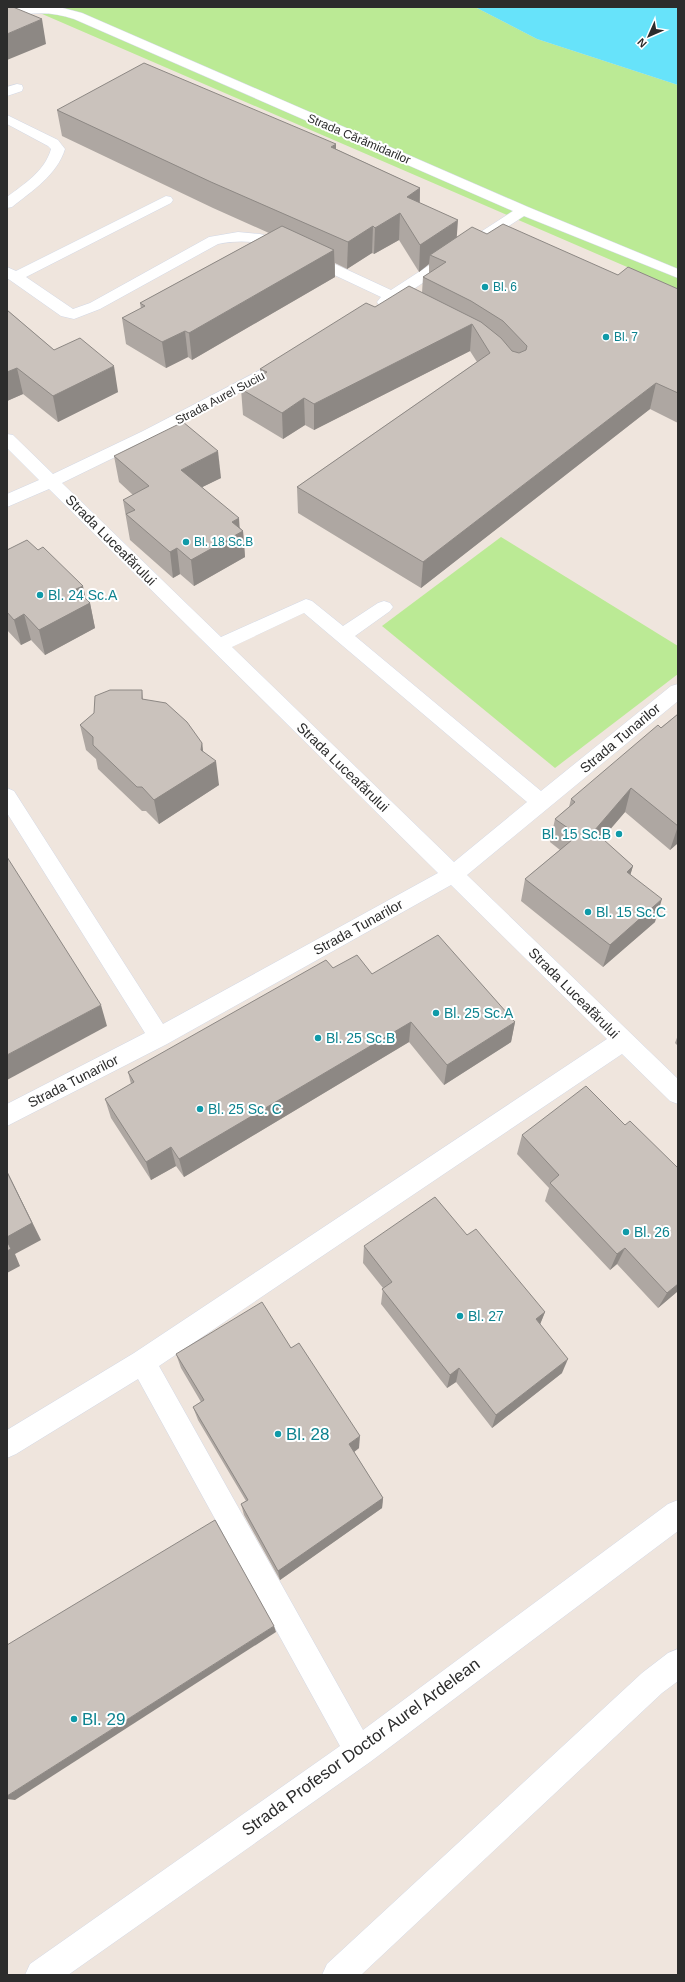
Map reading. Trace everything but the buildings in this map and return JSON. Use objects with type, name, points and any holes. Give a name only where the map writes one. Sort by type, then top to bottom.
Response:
[{"type":"street","name":"Strada Cărămidarilor","points":[[7,14],[39,8],[65,11],[78,16],[522,210],[678,274]]},
{"type":"street","points":[[7,119],[53,143],[58,149],[57,158],[47,170],[7,204]]},
{"type":"street","points":[[7,136],[24,128]]},
{"type":"street","points":[[166,200],[11,274],[66,313],[74,314],[95,306],[214,240],[238,236],[260,238],[280,244],[414,308]]},
{"type":"street","points":[[374,308],[393,297],[522,210]]},
{"type":"street","name":"Strada Aurel Suciu","points":[[7,502],[52,482],[185,417],[302,352]]},
{"type":"street","name":"Strada Luceafărului","points":[[7,440],[52,482],[622,1041],[678,1094]]},
{"type":"street","points":[[218,646],[306,605],[344,635],[542,803]]},
{"type":"street","points":[[344,635],[384,607]]},
{"type":"street","name":"Strada Tunarilor","points":[[7,1116],[159,1037],[453,874],[678,691]]},
{"type":"street","points":[[7,796],[159,1037]]},
{"type":"street","points":[[7,1445],[143,1362],[622,1041]]},
{"type":"street","points":[[143,1362],[359,1751]]},
{"type":"street","name":"Strada Profesor Doctor Aurel Ardelean","points":[[41,1975],[359,1751],[678,1514]]},
{"type":"street","points":[[338,1975],[646,1689],[678,1663]]},
{"type":"green space","points":[[26,7],[475,7],[537,39],[678,85],[678,289]]},
{"type":"green space","points":[[501,537],[678,646],[678,674],[555,768],[382,626]]},
{"type":"water","points":[[475,7],[678,7],[678,85],[537,39]]},
{"type":"place","name":"Bl. 6","points":[[485,287]]},
{"type":"place","name":"Bl. 7","points":[[606,337]]},
{"type":"place","name":"Bl. 18 Sc.B","points":[[186,542]]},
{"type":"place","name":"Bl. 24 Sc.A","points":[[40,595]]},
{"type":"place","name":"Bl. 15 Sc.B","points":[[619,834]]},
{"type":"place","name":"Bl. 15 Sc.C","points":[[588,912]]},
{"type":"place","name":"Bl. 25 Sc.A","points":[[436,1013]]},
{"type":"place","name":"Bl. 25 Sc.B","points":[[318,1038]]},
{"type":"place","name":"Bl. 25 Sc. C","points":[[200,1109]]},
{"type":"place","name":"Bl. 26","points":[[626,1232]]},
{"type":"place","name":"Bl. 27","points":[[460,1316]]},
{"type":"place","name":"Bl. 28","points":[[278,1434]]},
{"type":"place","name":"Bl. 29","points":[[74,1719]]}]
